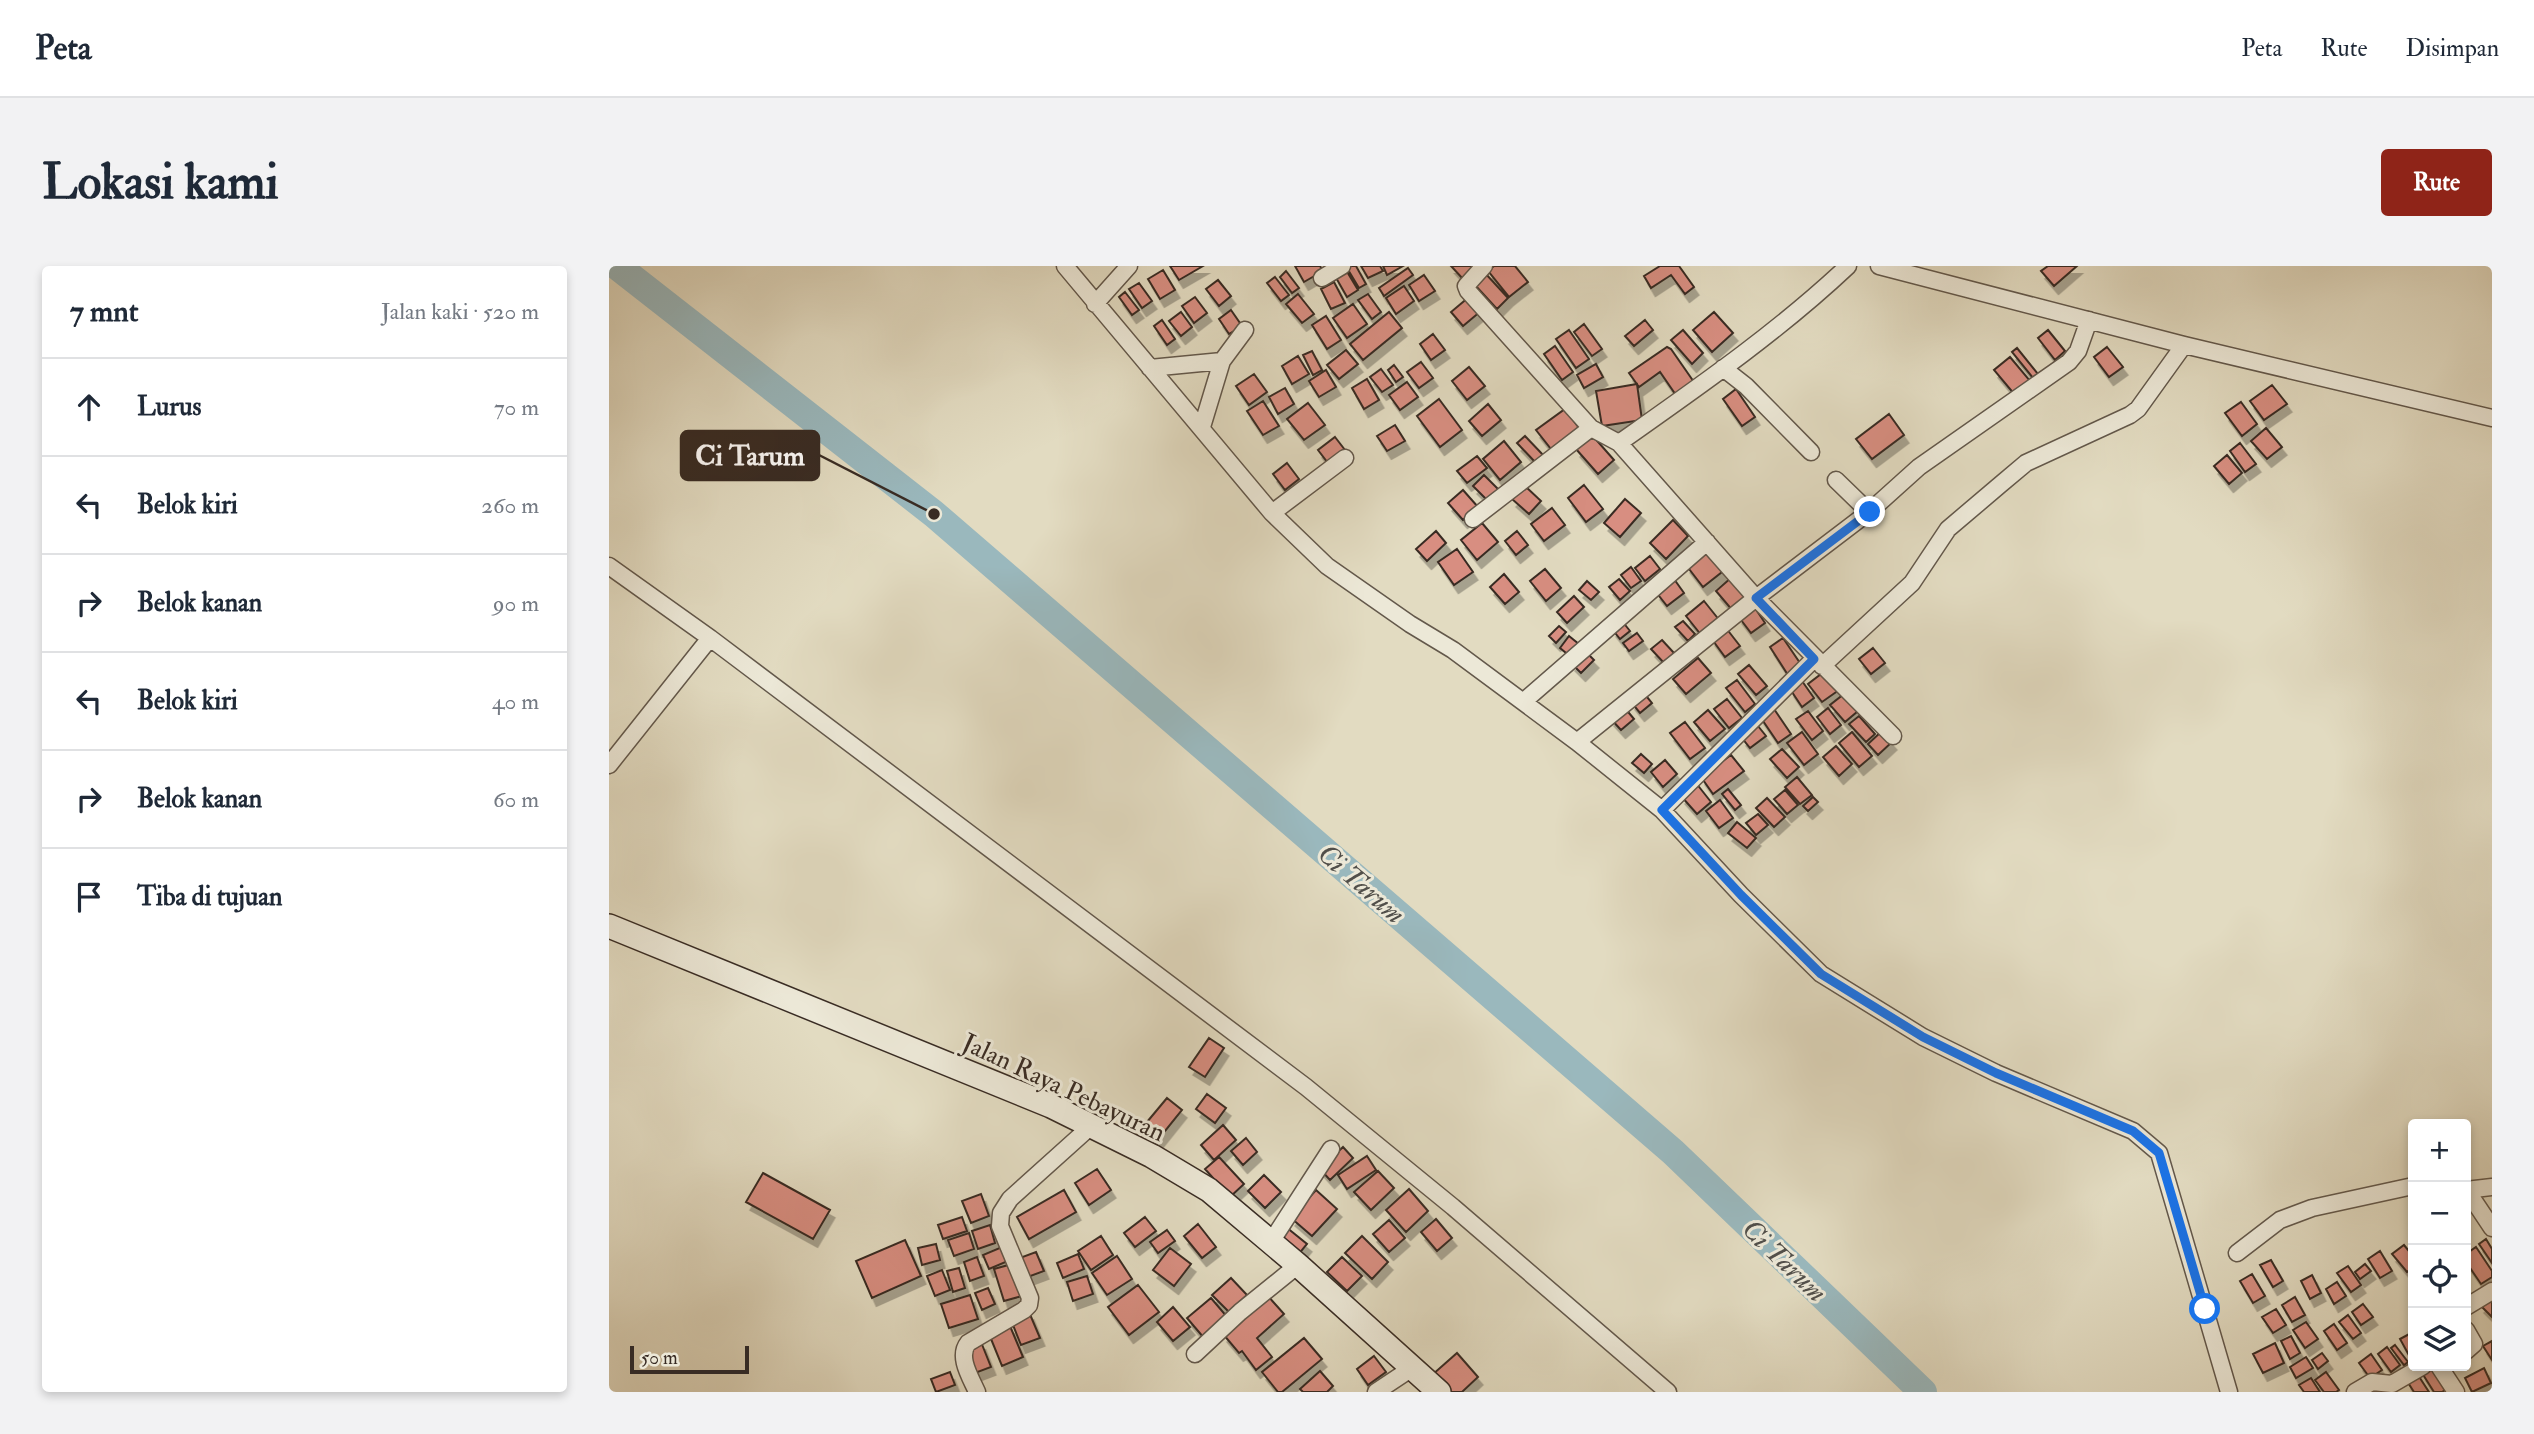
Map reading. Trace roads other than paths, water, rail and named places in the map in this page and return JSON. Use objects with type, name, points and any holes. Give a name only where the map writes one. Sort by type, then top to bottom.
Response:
[{"type":"main road","name":"Jalan Raya Pebayuran","points":[[609,926],[1051,1107],[1152,1156],[1209,1190],[1298,1265],[1439,1392]]},
{"type":"street","points":[[1065,266],[1272,513],[1327,566],[1410,624],[1453,650],[1577,742],[1662,810],[1741,895],[1821,974],[1923,1037],[1996,1073],[2133,1131],[2159,1153],[2229,1392]]},
{"type":"street","points":[[1095,304],[1129,266]]},
{"type":"street","points":[[1322,278],[1342,266]]},
{"type":"street","points":[[1484,266],[1469,279],[1466,286],[1468,291],[1591,428],[1619,443],[1756,598],[1893,736]]},
{"type":"street","points":[[1619,443],[1723,368],[1848,266]]},
{"type":"street","points":[[1879,266],[2184,345],[2492,418]]},
{"type":"street","points":[[1577,742],[1756,598],[1870,512],[1919,467],[2069,362],[2078,351],[2089,320]]},
{"type":"street","points":[[1202,427],[1222,361],[1245,330]]},
{"type":"street","points":[[1662,810],[1818,662],[1912,583],[1948,529],[2026,463],[2138,409],[2184,345]]},
{"type":"street","points":[[1150,368],[1222,361]]},
{"type":"street","points":[[1723,368],[1746,386],[1811,452]]},
{"type":"street","points":[[1473,519],[1591,428]]},
{"type":"street","points":[[1272,513],[1345,458]]},
{"type":"street","points":[[1836,480],[1870,512]]},
{"type":"street","points":[[1523,702],[1707,541]]},
{"type":"street","points":[[609,566],[710,638],[1306,1087],[1453,1207],[1668,1392]]},
{"type":"street","points":[[609,765],[710,638]]},
{"type":"street","points":[[977,1392],[965,1362],[964,1348],[1024,1310],[1029,1305],[1030,1298],[1000,1226],[1001,1213],[1010,1199],[1090,1126]]},
{"type":"street","points":[[1271,1242],[1331,1149]]},
{"type":"street","points":[[2237,1253],[2280,1220],[2312,1208],[2408,1187]]},
{"type":"street","points":[[2471,1189],[2492,1187]]},
{"type":"street","points":[[2471,1197],[2492,1227]]},
{"type":"street","points":[[1195,1354],[1240,1312],[1298,1265]]},
{"type":"street","points":[[2471,1304],[2492,1291]]},
{"type":"street","points":[[1376,1392],[1412,1368]]},
{"type":"street","points":[[2355,1392],[2372,1382],[2392,1384],[2414,1371]]},
{"type":"street","points":[[2442,1371],[2456,1392]]},
{"type":"waterway","name":"Ci Tarum","points":[[617,266],[934,514],[1673,1152],[1923,1392]]},
{"type":"place","name":"Ci Tarum","points":[[934,514]]}]
